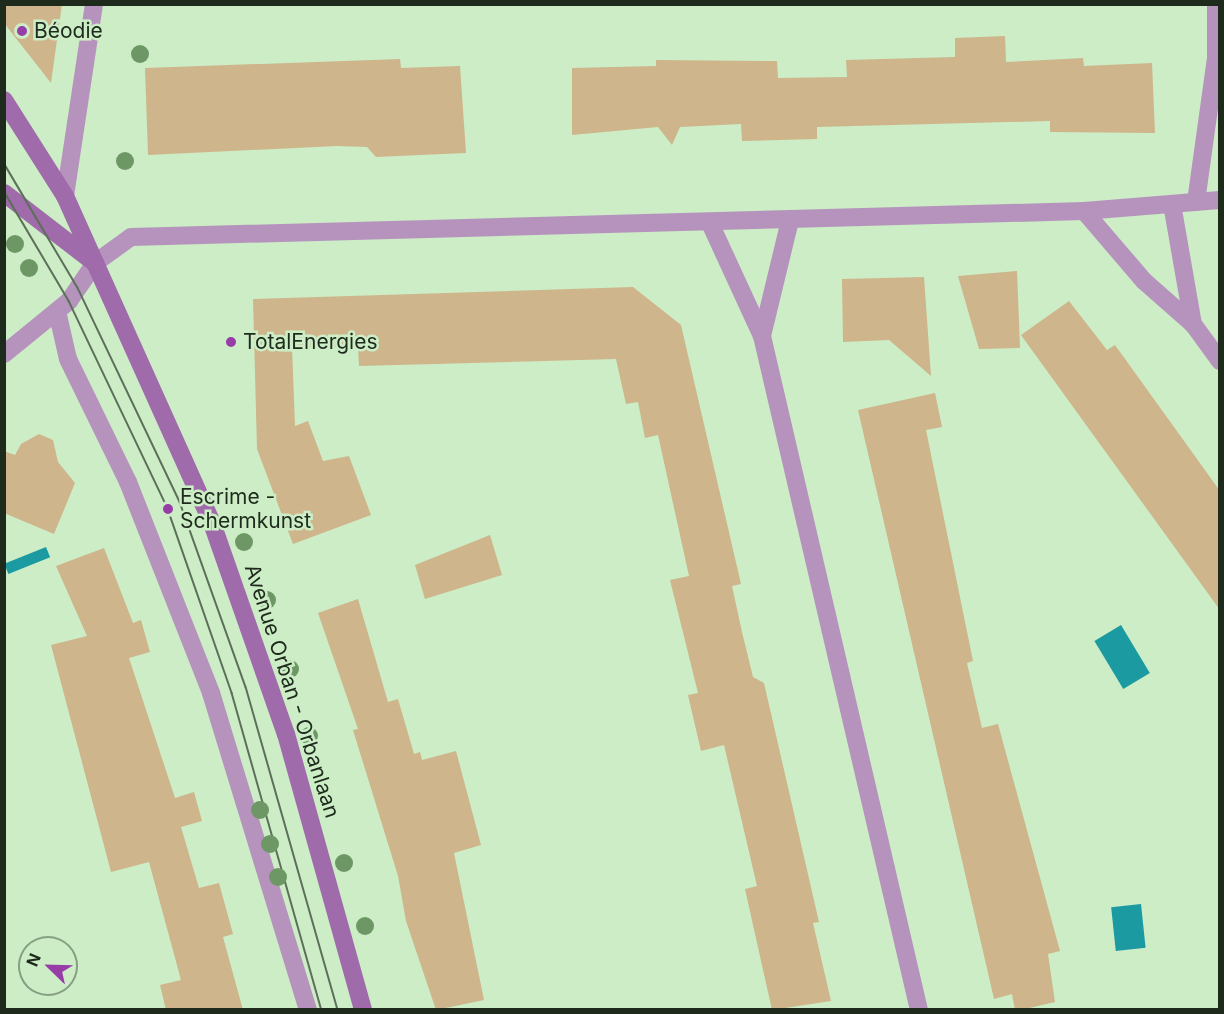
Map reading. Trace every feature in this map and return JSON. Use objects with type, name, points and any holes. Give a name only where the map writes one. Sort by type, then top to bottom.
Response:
[{"type":"street","points":[[65,196],[94,4]]},
{"type":"street","points":[[1196,202],[1218,60],[1215,4]]},
{"type":"street","name":"Avenue Orban - Orbanlaan","points":[[4,100],[65,196],[172,424],[251,623],[363,1010]]},
{"type":"street","name":"Avenue Orban - Orbanlaan","points":[[4,193],[95,263]]},
{"type":"street","points":[[4,354],[57,311],[95,263],[131,237],[1084,211],[1220,200]]},
{"type":"street","points":[[1172,204],[1193,324]]},
{"type":"street","points":[[1084,211],[1144,281],[1193,324],[1220,361]]},
{"type":"street","points":[[762,336],[790,220]]},
{"type":"street","points":[[710,223],[762,336],[919,1010]]},
{"type":"street","points":[[57,311],[68,358],[128,482],[211,693],[308,1010]]},
{"type":"water","points":[[46,547],[50,557],[8,574],[4,564]]},
{"type":"water","points":[[1121,625],[1150,673],[1123,689],[1094,641]]},
{"type":"water","points":[[1141,904],[1146,948],[1116,951],[1111,907]]},
{"type":"building","points":[[4,4],[62,4],[51,83],[4,23]]},
{"type":"building","points":[[1005,36],[1006,62],[1083,58],[1084,66],[1152,63],[1155,133],[1050,132],[1050,121],[817,127],[817,139],[742,141],[741,124],[680,127],[672,145],[658,127],[572,135],[572,68],[656,66],[656,60],[777,61],[778,78],[847,77],[846,60],[955,57],[955,38]]},
{"type":"building","points":[[400,59],[401,68],[460,66],[466,153],[376,157],[367,147],[337,146],[148,155],[145,68]]},
{"type":"building","points":[[1017,271],[1020,348],[979,349],[958,276]]},
{"type":"building","points":[[924,277],[931,376],[889,340],[843,342],[842,279]]},
{"type":"building","points":[[633,287],[681,325],[741,584],[732,586],[742,632],[753,677],[764,683],[819,922],[813,923],[831,1001],[772,1010],[745,889],[757,886],[724,745],[701,751],[688,695],[698,693],[670,580],[689,576],[658,435],[645,438],[638,402],[626,404],[616,359],[359,366],[358,347],[292,347],[295,426],[308,421],[323,461],[349,456],[371,515],[293,544],[257,449],[253,299]]},
{"type":"building","points":[[1069,301],[1107,350],[1115,345],[1220,491],[1220,610],[1021,335]]},
{"type":"building","points":[[935,393],[942,427],[926,430],[973,661],[967,663],[982,728],[998,724],[1060,951],[1048,954],[1055,1002],[1021,1010],[1015,1010],[1012,994],[994,999],[858,410]]},
{"type":"building","points":[[39,434],[53,440],[58,462],[75,483],[54,534],[4,513],[4,451],[15,455],[21,444]]},
{"type":"building","points":[[490,535],[502,575],[425,599],[415,565]]},
{"type":"building","points":[[104,548],[133,623],[141,620],[150,652],[129,658],[175,798],[194,792],[202,821],[181,827],[199,888],[219,883],[233,934],[223,937],[243,1010],[166,1010],[160,985],[181,980],[149,862],[111,872],[51,645],[87,636],[56,566]]},
{"type":"building","points":[[358,599],[388,702],[398,699],[414,754],[420,752],[422,760],[456,751],[481,845],[454,853],[484,1000],[436,1010],[406,921],[398,876],[353,730],[358,729],[318,613]]},
{"type":"tram line","points":[[4,163],[78,288],[180,502],[246,687],[338,1010]]},
{"type":"tram line","points":[[4,191],[69,301],[168,509],[232,693],[322,1010]]},
{"type":"place","name":"Béodie","points":[[22,31]]},
{"type":"place","name":"TotalEnergies","points":[[231,342]]},
{"type":"place","name":"Escrime - Schermkunst","points":[[168,509]]}]
